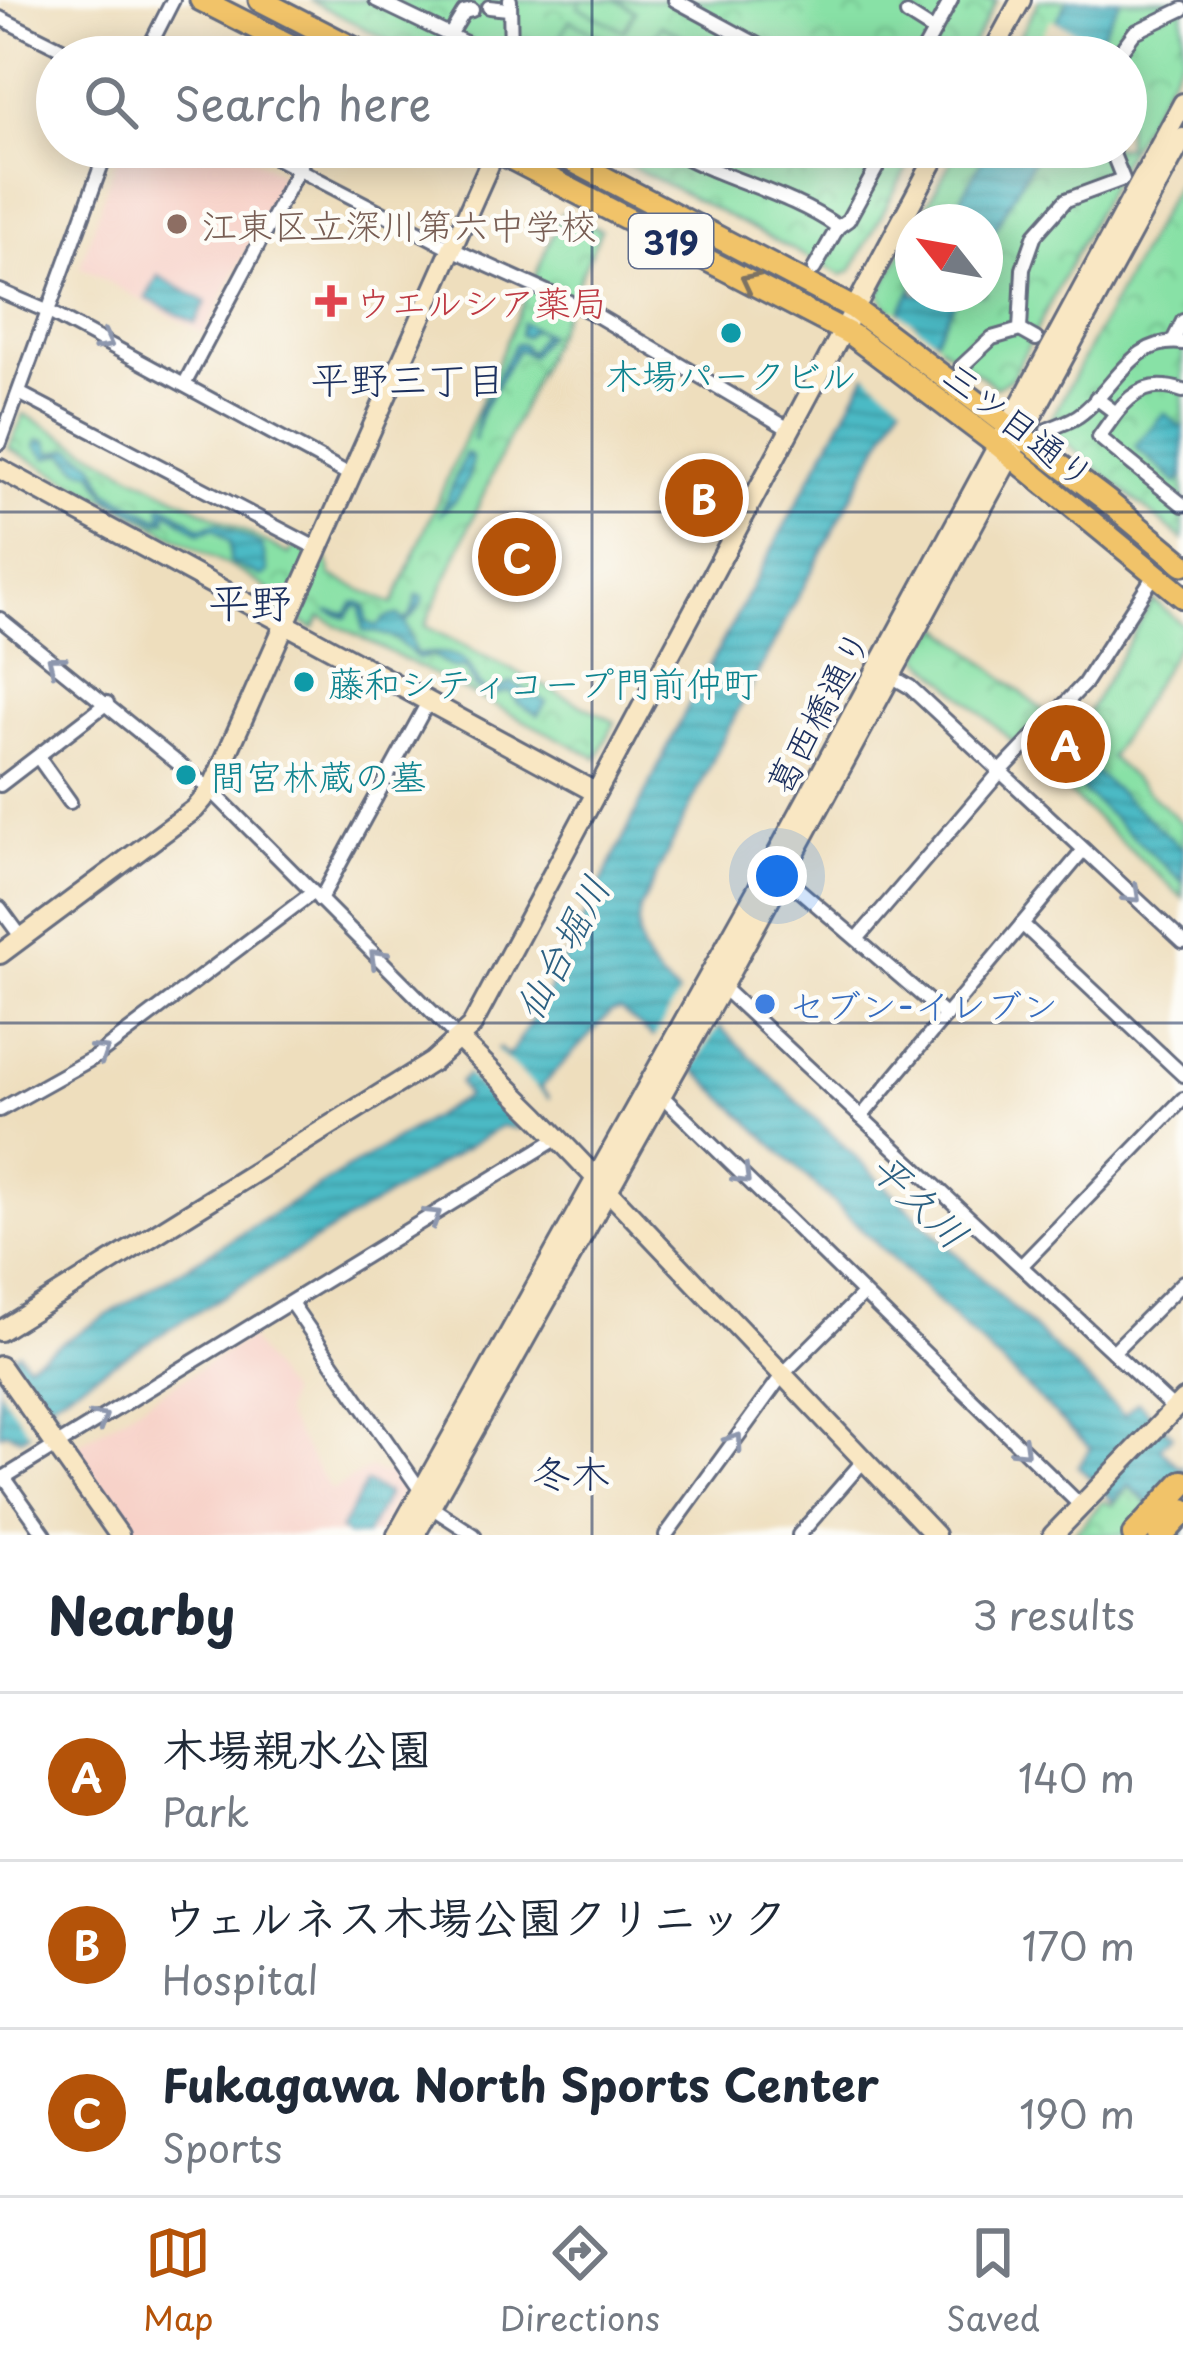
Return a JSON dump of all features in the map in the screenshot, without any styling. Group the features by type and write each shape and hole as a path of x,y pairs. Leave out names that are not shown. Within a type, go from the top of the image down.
{"highway":[{"path":"1135,1535 1183,1483"},
{"path":"1165,1535 1183,1515"}],"main road":[{"path":"201,0 272,36"},
{"path":"260,0 330,36"},
{"name":"三ツ目通り","path":"535,168 853,322 919,387 1009,440 1183,564"},
{"name":"三ツ目通り","path":"583,168 933,367 1183,597"}],"street":[{"path":"155,36 173,0"},
{"path":"376,0 450,35 464,12 472,10"},
{"path":"675,0 741,36"},
{"path":"931,36 951,0"},
{"path":"1001,36 1021,0"},
{"path":"489,7 509,5 510,36"},
{"path":"1132,36 1183,9"},
{"path":"908,14 934,31"},
{"path":"0,19 36,37"},
{"name":"葛西橋通り","path":"704,1000 722,987 891,676 1183,103"},
{"name":"葛西橋通り","path":"397,1535 426,1499 1009,440 1183,138"},
{"path":"0,443 101,168"},
{"path":"294,168 452,249 574,304 788,429"},
{"path":"0,954 195,809 211,790 486,168"},
{"path":"703,168 800,205 838,226"},
{"path":"814,269 876,168"},
{"path":"0,1331 432,1063 460,1040 480,1012 788,429 853,322 930,168"},
{"path":"1020,330 1027,251 1049,215 1066,200 1123,179 1119,168"},
{"path":"184,383 298,170"},
{"path":"0,291 50,312 352,476"},
{"path":"1047,430 1082,414 1139,354 1178,342 1183,321"},
{"path":"962,367 992,338 1020,330 1036,340"},
{"path":"1183,391 1145,387 1129,397 1099,437 1183,506"},
{"path":"21,394 316,558"},
{"path":"1096,398 1116,413"},
{"path":"0,469 595,792"},
{"path":"858,938 1084,684 1154,574"},
{"path":"0,619 211,790 538,1116 935,1535"},
{"path":"891,676 910,687 1183,942"},
{"path":"0,1110 95,1057 316,896 428,702"},
{"path":"0,785 107,703"},
{"path":"38,757 70,802"},
{"path":"861,1117 1084,850"},
{"path":"783,875 946,1016"},
{"path":"0,908 22,938"},
{"path":"1022,924 1183,1075"},
{"path":"722,987 1113,1352 1179,1405 1053,1535"},
{"name":"葛西橋通り","path":"601,1183 660,1094 667,1065"},
{"path":"660,1094 1080,1505"},
{"path":"1021,1266 1183,1099"},
{"path":"45,1535 2,1479 558,1138"},
{"path":"1113,1352 1183,1282"},
{"path":"666,1535 783,1374 862,1294"},
{"path":"291,1303 426,1499 474,1535"},
{"path":"0,1366 119,1535"},
{"path":"799,1535 865,1459"},
{"name":"葛西橋通り","path":"415,1535 426,1499"}],"shaded area":[{"name":"江東区立深川第六中学校","path":"113,168 270,168 278,172 281,181 204,334 80,267"},
{"path":"249,1338 288,1394 284,1414 331,1491 370,1468 383,1475 393,1468 405,1485 377,1535 134,1535 72,1448"}],"green space":[{"path":"310,0 997,0 977,36 379,36"},
{"path":"582,0 616,0 635,11 624,31 578,7"},
{"path":"1039,0 1183,0 1183,55 1147,118 1147,36 1019,36"},
{"path":"570,20 599,36 561,36"},
{"path":"661,25 682,36 655,36"},
{"path":"552,168 559,168 818,306"},
{"path":"635,168 907,168 852,270 842,275"},
{"path":"948,168 1119,168 1012,378 996,387 895,312 1003,312 1003,204 928,204"},
{"path":"1183,172 1183,540 1054,433 1049,423"},
{"path":"562,213 601,230 425,626 615,722 597,758 321,617 314,629 268,603 272,592 248,576 9,448 24,414 289,554 296,545 328,561 331,576 393,604"},
{"path":"895,264 895,312 879,293"},
{"path":"1153,600 1183,625 1183,637 1110,757 1183,824 1183,898 919,656 938,624 1074,736"},
{"path":"1129,1487 1150,1506 1128,1535 1073,1535 1103,1501 1113,1505"}],"water":[{"path":"1068,0 1120,0 1100,36 1048,36"},
{"path":"978,168 1028,168 1003,214 1003,204 958,204"},
{"path":"158,276 206,302 195,323 146,298"},
{"path":"900,312 949,312 725,735 640,909 641,948 660,978 720,1027 1124,1415 1138,1402 1172,1435 1160,1448 1183,1466 1183,1535 1174,1535 1151,1504 1129,1485 1113,1501 1078,1466 1091,1449 695,1070 620,1010 611,1012 540,1088 549,1098 520,1129 502,1126 50,1402 58,1415 21,1438 0,1434 0,1364 19,1352 27,1364 467,1096 459,1082 499,1048 507,1056 513,1050 544,1000 688,706"},
{"path":"522,323 547,334 531,356 518,349 482,411 474,441 479,412 515,344 522,344 529,353 542,333 532,329 525,337 520,335"},
{"path":"1164,413 1183,429 1183,475 1177,483 1135,446"},
{"path":"39,440 47,441 51,453 72,448 94,463 107,491 158,518 162,516 160,506 165,505 201,528 217,523 262,546 268,572 262,577 230,562 230,543 214,529 200,533 166,510 166,520 156,522 108,497 93,472 80,469 64,453 47,458 36,446"},
{"path":"466,453 472,457 466,481 441,513"},
{"path":"417,595 423,597 421,605 414,615 405,622 416,655 445,654 460,658 489,692 512,683 546,702 538,715 518,703 510,691 488,696 475,687 466,668 452,668 433,655 418,659 394,639 363,631 361,607 355,606 346,618 327,611 347,614 353,603 359,602 365,606 367,623 378,626 385,618 411,616"},
{"path":"1070,750 1183,849 1183,882 1082,790 1081,784 1055,766"},
{"path":"366,1483 387,1494 366,1535 348,1535 340,1530"}],"pier":[{"path":"1051,19 1084,36 1042,36"},
{"path":"894,308 939,343 907,405 861,369"},
{"path":"682,989 722,1021 689,1074 651,1043"},
{"path":"493,1047 552,1103 523,1132 467,1074"},
{"path":"8,1353 52,1421 30,1434 0,1390 0,1359"}],"place":[{"name":"江東区立深川第六中学校","path":"177,224"},
{"name":"ウエルシア薬局","path":"331,301"},
{"name":"木場パークビル","path":"731,333"},
{"name":"ウェルネス木場公園クリニック","path":"704,498"},
{"name":"Fukagawa North Sports Center","path":"517,557"},
{"name":"藤和シティコープ門前仲町","path":"304,682"},
{"name":"木場親水公園","path":"1066,744"},
{"name":"間宮林蔵の墓","path":"186,775"},
{"name":"セブン-イレブン","path":"765,1004"}],"district":[{"name":"平野三丁目","path":"408,377"},
{"name":"平野","path":"250,600"},
{"name":"冬木","path":"571,1471"}],"water label":[{"name":"仙台堀川","path":"560,947"},
{"name":"平久川","path":"921,1199"}]}
